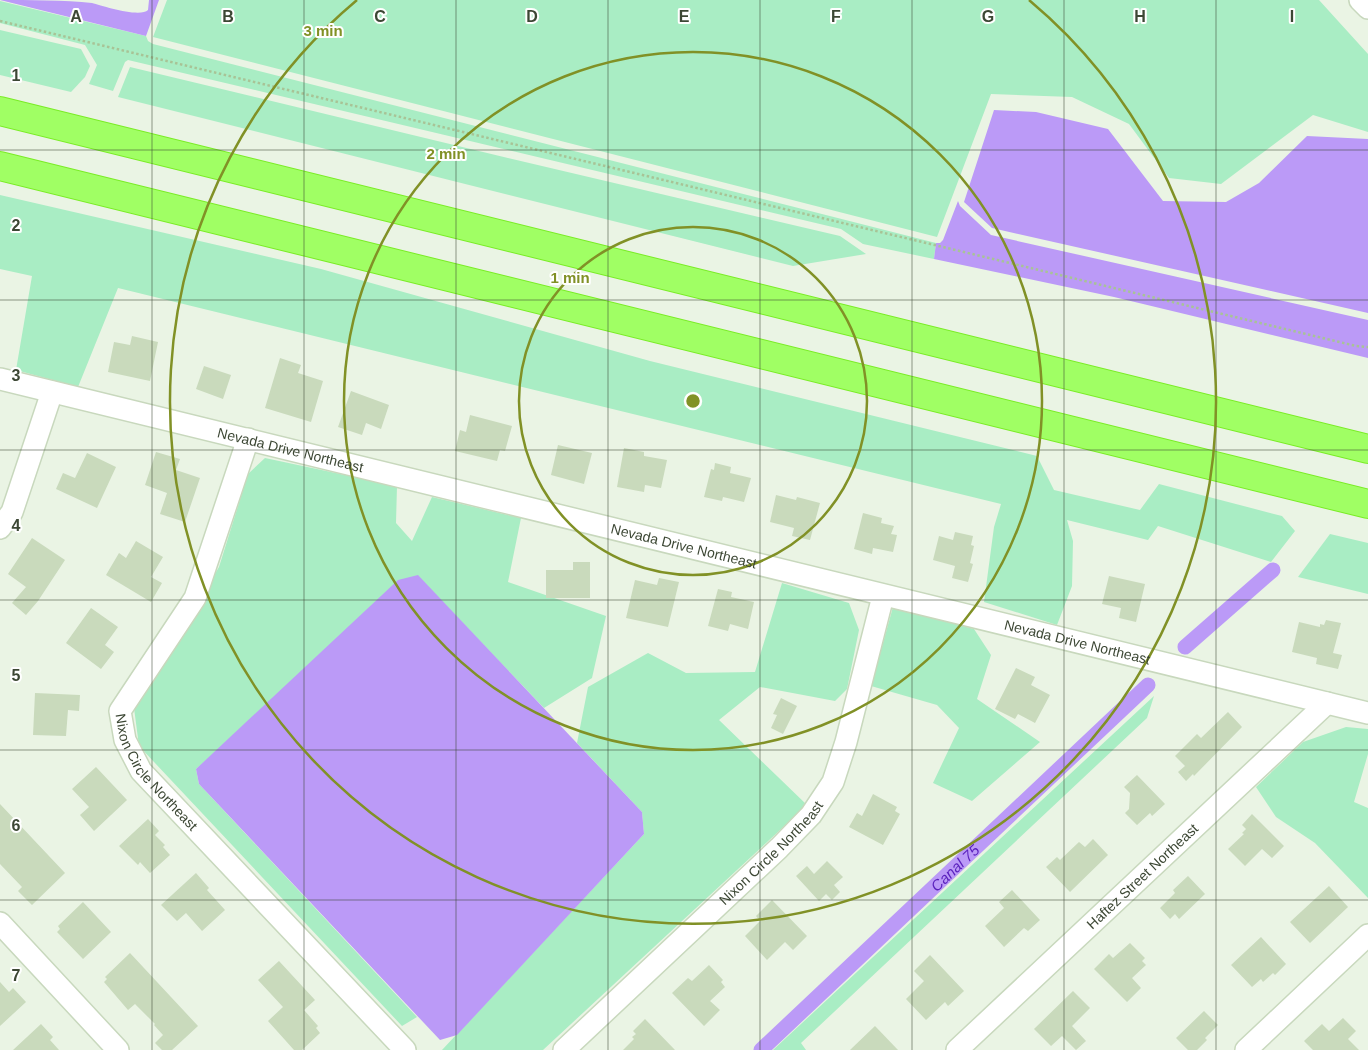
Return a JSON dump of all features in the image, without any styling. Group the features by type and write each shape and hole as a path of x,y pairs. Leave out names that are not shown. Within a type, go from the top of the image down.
{"highway":[{"path":"0,111 1368,449"},
{"path":"0,166 1368,504"}],"street":[{"path":"1360,0 1368,8"},
{"name":"Nevada Drive Northeast","path":"0,379 1368,713"},
{"path":"0,528 12,512 52,392"},
{"name":"Nixon Circle Northeast","path":"248,440 195,598 120,711 125,740 141,771 404,1050"},
{"name":"Nixon Circle Northeast","path":"564,1050 811,816 833,782 846,742 883,596"},
{"name":"Haftez Street Northeast","path":"957,1050 1327,703"},
{"path":"0,923 118,1050"},
{"path":"1246,1050 1368,935"}],"path":[{"path":"0,21 1356,346 1368,347"}],"green space":[{"path":"167,0 1319,0 1368,54 1368,132 1313,115 1221,184 1169,178 1129,124 1072,97 991,94 937,237 153,37"},
{"path":"0,1 146,36 148,41 153,44 936,243 934,259 863,244 841,229 128,60 125,62 113,91 89,84 97,65 85,45 0,23"},
{"path":"0,30 81,49 90,66 85,77 71,92 0,75"},
{"path":"130,67 840,236 866,254 793,266 118,97"},
{"path":"0,195 321,269 650,361 1037,456 1054,490 1140,510 1159,484 1282,516 1295,531 1271,562 1158,526 1148,540 1067,520 1073,541 1072,586 1057,625 984,602 994,527 1001,504 118,288 78,387 16,370 32,276 0,269"},
{"path":"265,458 397,486 396,523 412,541 432,497 521,518 508,582 606,616 592,678 544,708 418,576 196,769 199,784 417,1017 402,1026 139,746 134,708 219,567 248,474"},
{"path":"1330,534 1368,543 1368,594 1298,577"},
{"path":"782,583 849,603 859,630 847,689 835,701 760,687 719,720 807,805 543,1050 442,1050 644,834 642,812 577,743 588,687 648,653 686,673 755,672"},
{"path":"893,607 974,629 991,655 977,699 1040,742 972,801 933,783 959,728 937,705 871,686"},
{"path":"1154,696 1147,718 801,1043 806,1050 773,1050"},
{"path":"1346,727 1368,729 1368,754 1354,802 1368,808 1368,898 1315,843 1276,817 1256,787 1303,742"}],"shaded area":[{"path":"0,0 47,0 92,3 121,11 137,13 148,10 149,0 159,0 146,36"},
{"path":"994,110 1036,112 1108,129 1163,201 1226,202 1259,183 1307,136 1368,139 1368,313 992,228 964,202"},
{"path":"958,201 960,206 991,235 1368,320 1368,358 1114,297 934,259 936,243 940,243 943,240"},
{"path":"418,575 642,812 644,834 457,1035 440,1040 199,784 196,769 398,580"}],"building":[{"path":"132,336 158,342 150,381 108,372 114,342 130,345"},
{"path":"280,358 301,365 298,373 323,381 311,422 265,408"},
{"path":"204,366 231,375 223,399 196,389"},
{"path":"351,391 389,405 381,429 366,423 362,435 338,427"},
{"path":"470,415 512,426 505,451 500,450 497,461 455,451 460,430 466,432"},
{"path":"558,445 592,453 584,484 551,475"},
{"path":"624,448 644,452 644,456 667,460 661,488 645,485 644,492 617,487"},
{"path":"156,452 180,459 176,470 200,478 185,522 160,514 167,493 145,485"},
{"path":"87,453 116,467 97,508 56,489 63,473 75,478"},
{"path":"715,463 731,467 730,473 751,478 744,502 723,497 722,501 704,497 711,469 714,470"},
{"path":"776,495 796,500 797,497 820,503 810,540 792,536 794,528 770,522"},
{"path":"863,513 882,518 881,523 894,526 891,534 897,535 893,552 873,548 872,554 854,549"},
{"path":"955,532 973,536 971,545 974,546 970,563 973,564 968,582 952,578 955,566 933,560 939,536 953,540"},
{"path":"32,538 65,560 38,601 26,615 12,603 26,587 8,574"},
{"path":"136,541 163,557 151,577 162,583 151,602 106,575 119,553 126,558"},
{"path":"573,562 590,562 590,598 546,598 546,570 573,570"},
{"path":"1109,576 1145,584 1136,622 1119,618 1121,608 1102,604"},
{"path":"659,578 679,582 668,627 626,618 635,580 657,585"},
{"path":"718,589 732,592 731,597 754,602 748,629 730,624 728,631 708,626"},
{"path":"91,608 118,627 105,645 114,652 101,669 66,643"},
{"path":"1326,620 1341,623 1333,653 1342,655 1338,669 1316,664 1317,658 1292,652 1299,622 1320,627 1320,624 1324,625"},
{"path":"1016,668 1035,677 1031,685 1050,695 1035,723 1018,714 1015,719 995,709"},
{"path":"35,693 80,695 79,711 68,710 66,736 33,735"},
{"path":"781,698 797,706 783,734 771,728 777,715 773,714"},
{"path":"1228,712 1242,727 1194,776 1193,774 1186,781 1178,772 1185,766 1175,756 1197,734 1201,738"},
{"path":"96,767 127,800 94,831 80,815 89,807 72,789"},
{"path":"1137,775 1165,804 1152,816 1150,813 1137,825 1125,813 1129,809 1130,793 1124,787"},
{"path":"873,794 897,807 895,811 900,814 883,845 849,827 857,813 862,816"},
{"path":"0,804 65,873 32,905 18,891 22,887 0,864"},
{"path":"1252,814 1284,846 1272,858 1262,849 1245,866 1228,849 1244,834 1242,833 1246,829 1242,825"},
{"path":"148,819 159,831 155,835 165,845 163,847 170,855 150,873 140,862 138,865 119,846"},
{"path":"1093,839 1108,855 1070,892 1046,867 1057,857 1060,860 1079,842 1085,847"},
{"path":"827,861 843,877 834,885 840,892 832,900 826,894 819,901 796,876 807,866 814,874"},
{"path":"196,873 209,888 207,890 225,910 202,931 186,913 177,921 161,905"},
{"path":"1188,876 1205,894 1179,919 1175,914 1170,919 1160,908 1175,893 1173,890"},
{"path":"1329,886 1348,907 1310,943 1290,922"},
{"path":"1012,890 1040,920 1028,931 1024,928 1004,947 985,926 1004,908 999,902"},
{"path":"772,900 807,936 793,950 785,942 767,960 745,936 760,921 756,916"},
{"path":"83,902 111,932 83,959 57,932 60,929 58,926"},
{"path":"1261,937 1286,964 1275,975 1273,973 1263,982 1261,979 1252,987 1231,965"},
{"path":"1130,943 1145,958 1142,961 1146,965 1132,978 1141,988 1127,1002 1094,969 1109,954 1113,958"},
{"path":"130,953 198,1026 172,1050 162,1050 155,1043 163,1035 155,1024 135,1004 128,1010 104,982 107,979 105,977"},
{"path":"930,955 964,991 948,1006 945,1002 926,1020 906,999 924,981 914,971"},
{"path":"279,961 315,1000 304,1010 318,1026 316,1028 320,1033 302,1050 294,1050 268,1021 283,1007 258,980"},
{"path":"709,965 723,980 721,982 725,987 710,1001 720,1010 704,1026 672,993 688,978 692,981"},
{"path":"0,982 9,992 13,988 26,1002 0,1026"},
{"path":"1073,991 1090,1008 1072,1026 1086,1041 1076,1050 1062,1036 1051,1046 1034,1029"},
{"path":"1204,1011 1218,1025 1205,1038 1207,1040 1197,1050 1188,1050 1176,1038"},
{"path":"1343,1018 1356,1031 1348,1039 1359,1050 1313,1050 1304,1041 1322,1024 1329,1031"},
{"path":"645,1019 675,1050 623,1050 634,1039 632,1037 636,1034 633,1031"},
{"path":"41,1024 53,1037 50,1040 59,1050 13,1050"},
{"path":"875,1026 898,1050 850,1050"}],"waterway":[{"name":"Canal 75","path":"1185,647 1273,570"},
{"name":"Canal 75","path":"761,1050 1148,685"}]}
